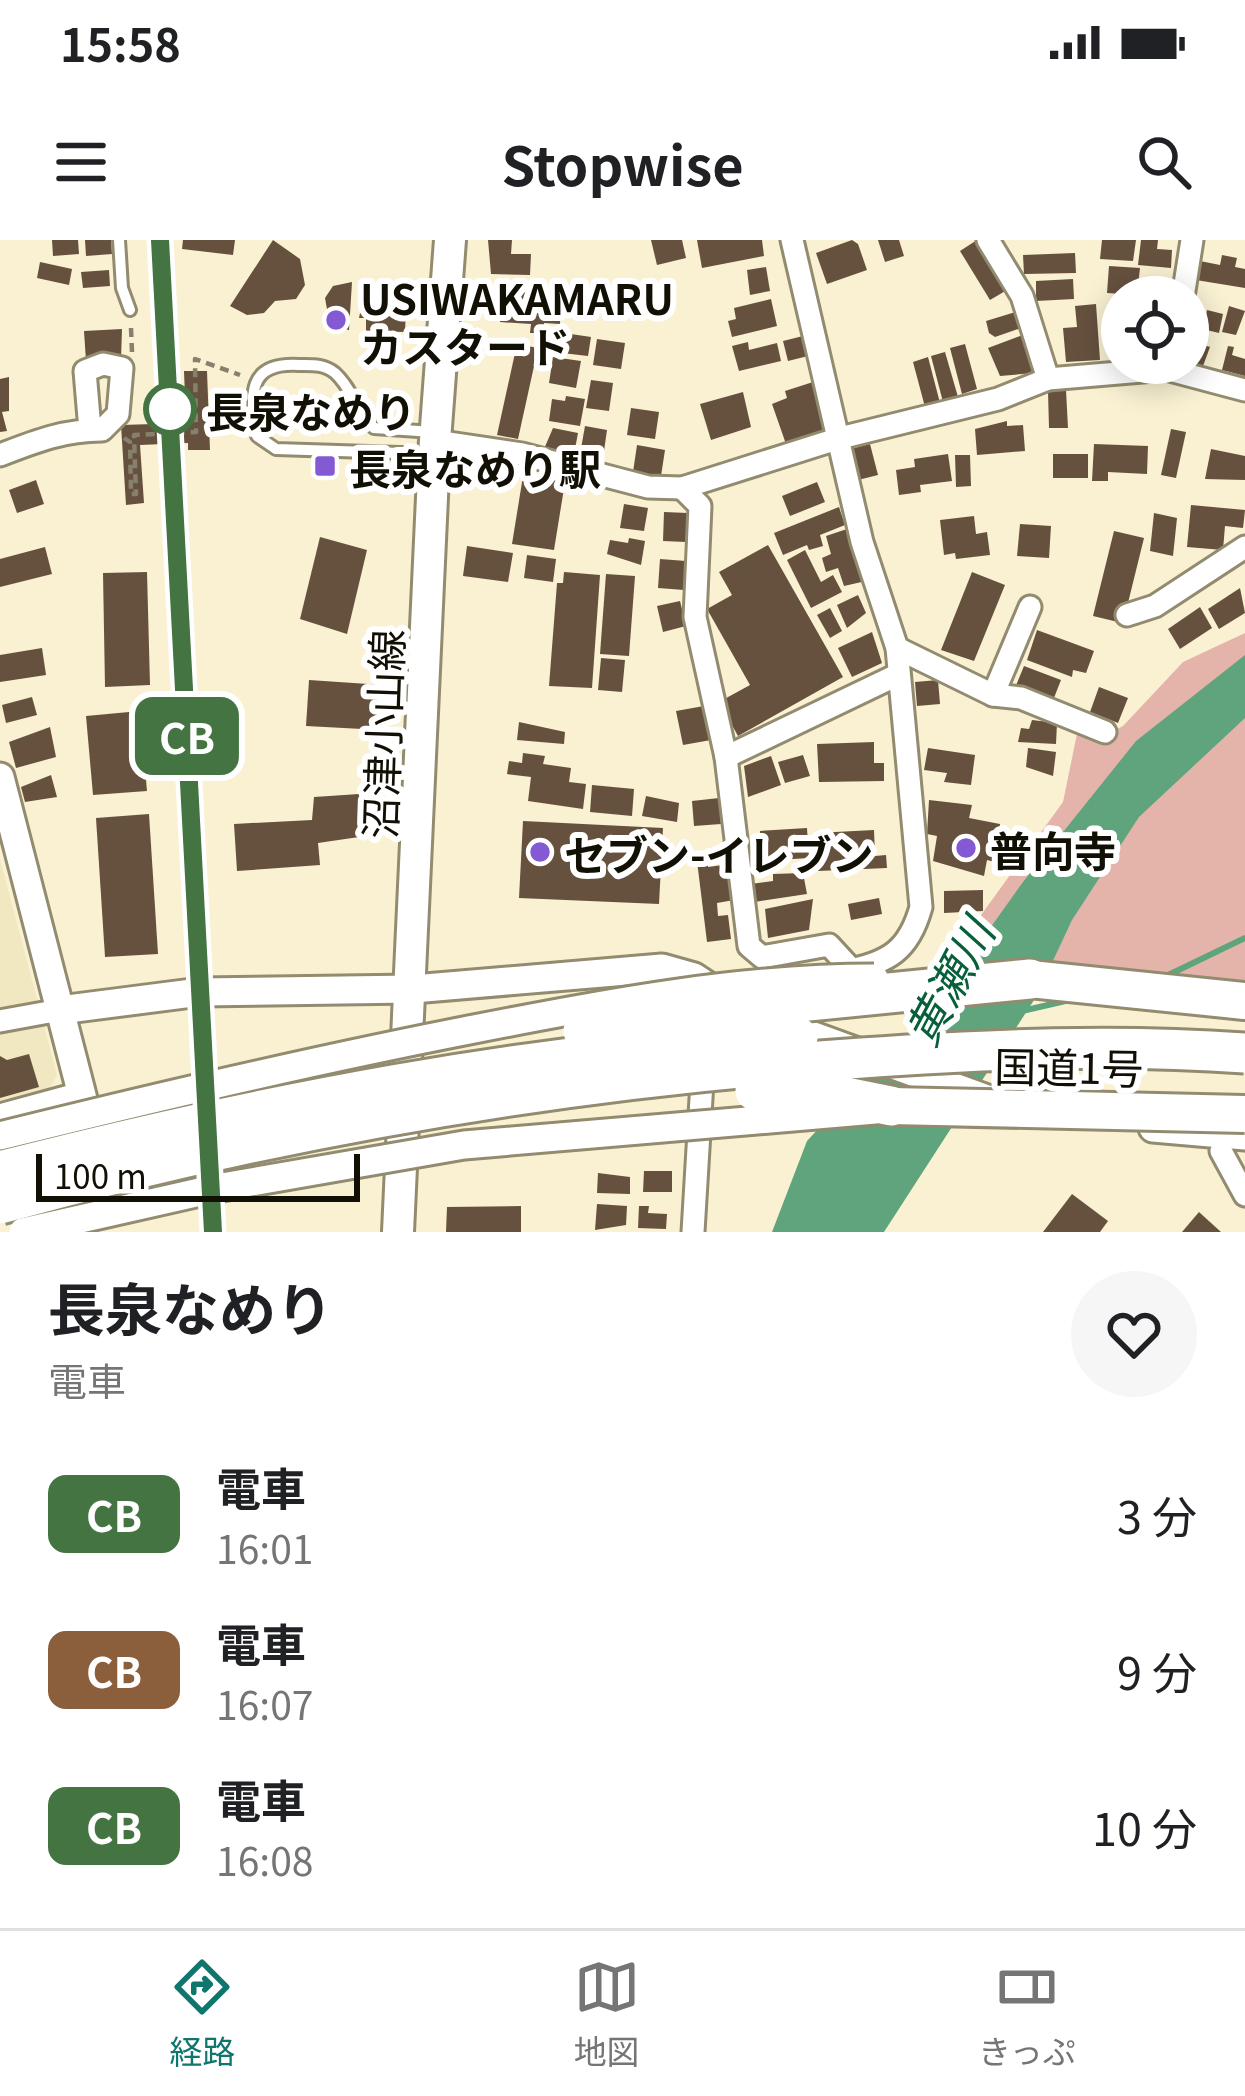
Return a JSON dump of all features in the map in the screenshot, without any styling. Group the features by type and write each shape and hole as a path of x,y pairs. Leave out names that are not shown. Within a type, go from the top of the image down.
{"highway":[{"name":"国道1号","path":"1030,979 1245,1000"},
{"path":"0,1170 218,1107 568,1033 699,1012 1030,979"},
{"path":"0,1170 370,1088 563,1058 722,1041 1062,1025 1245,1032"},
{"path":"0,1204 332,1128 622,1080 782,1063 1094,1048 1245,1053"},
{"path":"332,1128 695,1093 807,1089 891,1106"},
{"name":"国道1号","path":"891,1106 1245,1114"}],"main road":[{"name":"沼津小山線","path":"398,1232 413,989 435,442 450,240"}],"street":[{"path":"758,1016 770,992 782,984 852,970 899,954 913,937 921,907 897,648 862,542 792,240"},
{"path":"988,240 1022,296 1048,379"},
{"path":"1187,276 1192,240"},
{"path":"435,442 522,454 648,487 682,488 840,438 998,399 1048,379 1101,373"},
{"path":"1209,379 1245,390"},
{"path":"0,455 66,430 90,430"},
{"path":"682,488 700,506 695,617 726,758 749,946 761,958 829,945 852,970"},
{"path":"1127,615 1155,606 1245,547"},
{"path":"993,695 1030,607"},
{"path":"897,648 993,695 1021,698 1105,732"},
{"path":"726,758 897,675"},
{"path":"0,776 81,1096 121,1232"},
{"path":"0,1021 200,992 413,989 662,968 758,1016 1018,1111 1170,1129 1233,1144 1245,1195"},
{"path":"0,1136 394,1045 662,994 827,978 1030,979"},
{"path":"693,1232 707,988"},
{"path":"0,1118 81,1096"},
{"path":"23,1232 222,1187 442,1148 592,1132 850,1115 891,1106"}],"lane":[{"path":"118,240 122,288 130,310"},
{"path":"278,364 326,366 340,377 374,428 435,442 275,448 257,436 256,380 265,367 278,364"}],"path":[{"path":"130,454 131,494 136,494 134,435 196,432 195,359 256,380"}],"shaded area":[{"path":"1245,633 1245,981 947,962 1063,802 1078,729 1093,741 1123,726 1183,662"},
{"path":"1245,655 1245,718 1139,817 1072,920 1036,997 884,1232 772,1232 807,1141 898,1043 936,1068 944,1032 940,998 1023,882 1136,741"},
{"path":"0,859 57,1075 50,1088 0,1101"}],"building":[{"path":"52,240 78,240 79,254 53,256"},
{"path":"85,240 111,240 112,254 86,256"},
{"path":"183,240 235,240 233,255 182,249"},
{"path":"273,240 300,259 305,285 296,299 275,301 264,313 247,315 230,306"},
{"path":"488,240 512,240 511,254 531,254 530,275 491,274"},
{"path":"651,240 682,240 686,258 657,265"},
{"path":"697,240 762,240 764,256 702,268"},
{"path":"852,240 867,270 827,284 816,253"},
{"path":"878,240 899,240 904,256 885,262"},
{"path":"977,240 1007,290 990,300 960,251"},
{"path":"1102,240 1136,240 1133,261 1100,259"},
{"path":"1141,240 1158,240 1157,249 1172,250 1171,268 1138,265"},
{"path":"1075,253 1076,273 1024,274 1023,255"},
{"path":"1222,255 1237,258 1235,267 1245,269 1245,288 1197,276 1200,261 1220,265"},
{"path":"40,262 72,269 69,285 37,278"},
{"path":"1109,266 1140,268 1139,276 1108,276"},
{"path":"766,267 770,291 750,295 747,270"},
{"path":"109,270 110,286 83,288 81,272"},
{"path":"1073,279 1074,299 1036,301 1036,281"},
{"path":"352,282 349,330 330,326 325,298 333,286"},
{"path":"366,284 407,285 405,332 366,331 366,318 359,318"},
{"path":"502,291 561,293 560,324 544,323 544,333 530,333 531,324 500,322"},
{"path":"771,299 777,326 732,337 728,321 736,319 734,308"},
{"path":"1096,304 1100,360 1066,362 1063,328 1077,327 1075,306"},
{"path":"1229,306 1245,311 1236,335 1222,332"},
{"path":"1209,310 1223,314 1219,333 1209,331"},
{"path":"1019,311 1024,327 995,337 989,333 986,321"},
{"path":"122,329 121,359 86,361 84,331"},
{"path":"564,333 591,337 588,356 562,353"},
{"path":"1023,335 1034,373 1000,376 988,348"},
{"path":"803,336 808,356 788,361 783,341"},
{"path":"597,339 625,343 621,369 593,365"},
{"path":"748,342 749,350 777,343 781,361 739,371 732,346"},
{"path":"517,344 538,348 518,439 497,435"},
{"path":"965,344 977,389 962,394 950,348"},
{"path":"1228,346 1234,347 1232,355 1245,359 1245,376 1222,370"},
{"path":"945,352 958,397 943,402 931,356"},
{"path":"553,357 581,361 576,388 549,383"},
{"path":"928,357 940,403 925,407 913,362"},
{"path":"184,371 207,371 210,450 188,450 188,443 140,445 144,503 126,505 121,425 186,423"},
{"path":"9,377 9,411 2,412 7,431 0,432 0,379"},
{"path":"591,380 613,383 609,411 586,408"},
{"path":"813,382 829,429 786,444 772,404 787,398 785,391"},
{"path":"1066,390 1068,428 1049,428 1048,391"},
{"path":"743,392 751,427 711,440 700,404"},
{"path":"566,396 585,399 580,426 549,421 552,399 565,401"},
{"path":"631,408 659,412 655,439 627,435"},
{"path":"1007,421 1007,426 1023,425 1025,451 977,455 975,429"},
{"path":"585,426 607,430 603,458 580,454"},
{"path":"553,428 578,433 574,454 544,449"},
{"path":"1171,429 1186,432 1176,478 1161,475"},
{"path":"870,444 878,475 858,480 850,449"},
{"path":"1094,444 1148,446 1147,474 1108,472 1108,481 1092,481"},
{"path":"637,445 665,450 661,476 633,472"},
{"path":"1211,449 1245,456 1245,480 1205,479"},
{"path":"948,454 952,481 920,485 921,492 899,495 896,470 915,467 914,459"},
{"path":"1053,454 1088,454 1088,478 1053,478"},
{"path":"955,455 970,455 971,486 956,487"},
{"path":"523,476 565,482 554,550 512,544"},
{"path":"36,480 44,504 17,513 9,490"},
{"path":"817,482 825,502 790,516 782,496"},
{"path":"624,504 648,508 644,531 620,528"},
{"path":"1191,505 1245,510 1243,528 1225,526 1223,550 1187,547"},
{"path":"839,507 845,525 820,535 823,546 809,550 807,545 783,555 774,533"},
{"path":"664,512 688,513 686,542 663,541"},
{"path":"1154,513 1177,518 1173,556 1150,551"},
{"path":"974,516 976,534 987,532 990,555 956,559 955,553 944,555 940,520"},
{"path":"1020,524 1051,526 1049,558 1017,556"},
{"path":"850,528 866,581 844,586 838,568 826,572 822,558 831,554 826,536"},
{"path":"1114,531 1144,538 1127,607 1121,608 1118,622 1093,616"},
{"path":"320,537 367,550 347,634 300,619"},
{"path":"629,538 645,541 641,565 607,554 610,540 628,543"},
{"path":"768,545 843,677 738,736 719,702 750,685 707,609 732,595 719,572"},
{"path":"467,546 513,553 508,582 463,576"},
{"path":"45,547 52,574 0,587 0,559"},
{"path":"805,550 821,582 833,575 842,592 811,608 787,560"},
{"path":"527,555 556,559 553,582 524,578"},
{"path":"660,559 686,561 684,590 658,588"},
{"path":"147,572 150,685 105,687 103,573"},
{"path":"564,572 600,575 592,688 549,686 557,583 563,583"},
{"path":"972,572 1005,585 974,661 941,650"},
{"path":"606,574 635,576 629,656 600,654"},
{"path":"1240,588 1245,613 1219,629 1208,609"},
{"path":"858,595 866,613 847,628 837,605"},
{"path":"680,601 686,626 663,632 657,606"},
{"path":"1200,607 1212,628 1180,649 1168,629"},
{"path":"830,608 842,631 830,638 817,615"},
{"path":"1037,630 1094,651 1086,673 1073,670 1072,677 1027,660"},
{"path":"872,632 882,663 852,677 838,648"},
{"path":"42,648 46,675 0,682 0,655"},
{"path":"601,658 625,660 622,692 598,690"},
{"path":"1024,666 1061,680 1052,703 1015,688"},
{"path":"309,680 383,685 381,730 306,726"},
{"path":"938,680 940,704 917,706 915,682"},
{"path":"1099,687 1128,698 1118,723 1090,712"},
{"path":"32,697 37,715 6,723 2,705"},
{"path":"704,706 711,740 683,745 676,711"},
{"path":"140,711 147,791 93,795 86,716"},
{"path":"1032,720 1057,723 1056,744 1018,742 1021,728 1029,729"},
{"path":"519,722 565,732 564,744 517,740"},
{"path":"50,727 56,757 16,768 9,742"},
{"path":"874,742 874,763 884,763 884,781 819,782 817,744"},
{"path":"928,748 975,755 971,785 944,782 947,773 924,770"},
{"path":"1028,748 1056,752 1053,776 1026,767"},
{"path":"523,753 545,756 543,764 571,768 569,782 586,784 583,809 528,801 531,777 507,774 509,761 522,763"},
{"path":"803,755 810,776 785,783 778,762"},
{"path":"771,756 781,785 748,797 744,766"},
{"path":"51,775 57,797 25,802 21,787"},
{"path":"592,785 634,789 632,816 590,812"},
{"path":"359,794 359,837 318,843 320,865 237,871 234,824 312,820 314,797"},
{"path":"646,796 679,803 677,822 642,816"},
{"path":"719,798 721,824 694,826 692,801"},
{"name":"普向寺","path":"929,800 972,805 969,818 1000,824 995,862 987,860 984,876 933,861 937,836 927,834"},
{"path":"149,814 158,954 105,957 96,818"},
{"path":"523,821 663,828 659,904 519,898"},
{"path":"807,828 809,858 762,861 760,831"},
{"path":"874,830 875,856 886,855 887,868 818,871 816,833"},
{"path":"707,860 708,867 730,864 734,900 717,903 718,916 728,915 731,939 707,942 697,861"},
{"path":"803,873 807,894 754,902 750,884 773,881 773,874"},
{"path":"983,890 983,911 944,913 944,891"},
{"path":"879,898 882,914 851,920 848,904"},
{"path":"813,899 809,930 768,938 765,909"},
{"path":"29,1054 39,1087 0,1098 0,1056 7,1060"},
{"path":"644,1171 672,1171 672,1192 643,1192"},
{"path":"598,1173 630,1177 630,1194 597,1193"},
{"path":"1072,1194 1108,1221 1100,1232 1043,1232"},
{"path":"597,1204 627,1206 626,1225 595,1230"},
{"path":"521,1206 521,1232 446,1232 447,1207"},
{"path":"639,1206 649,1206 648,1213 667,1214 666,1229 638,1228"},
{"path":"1199,1212 1221,1232 1182,1232"}],"waterway":[{"path":"1162,978 1245,938"},
{"path":"1022,1011 1074,999"}],"railway":[{"path":"160,240 213,1232"}],"train":[{"name":"CB","path":"160,240 213,1232"}],"place":[{"name":"USIWAKAMARU カスタード","path":"336,320"},
{"name":"長泉なめり","path":"170,409"},
{"name":"長泉なめり駅","path":"325,466"},
{"name":"普向寺","path":"966,848"},
{"name":"セブン-イレブン","path":"540,852"}],"water label":[{"name":"黄瀬川","path":"947,981"}]}
